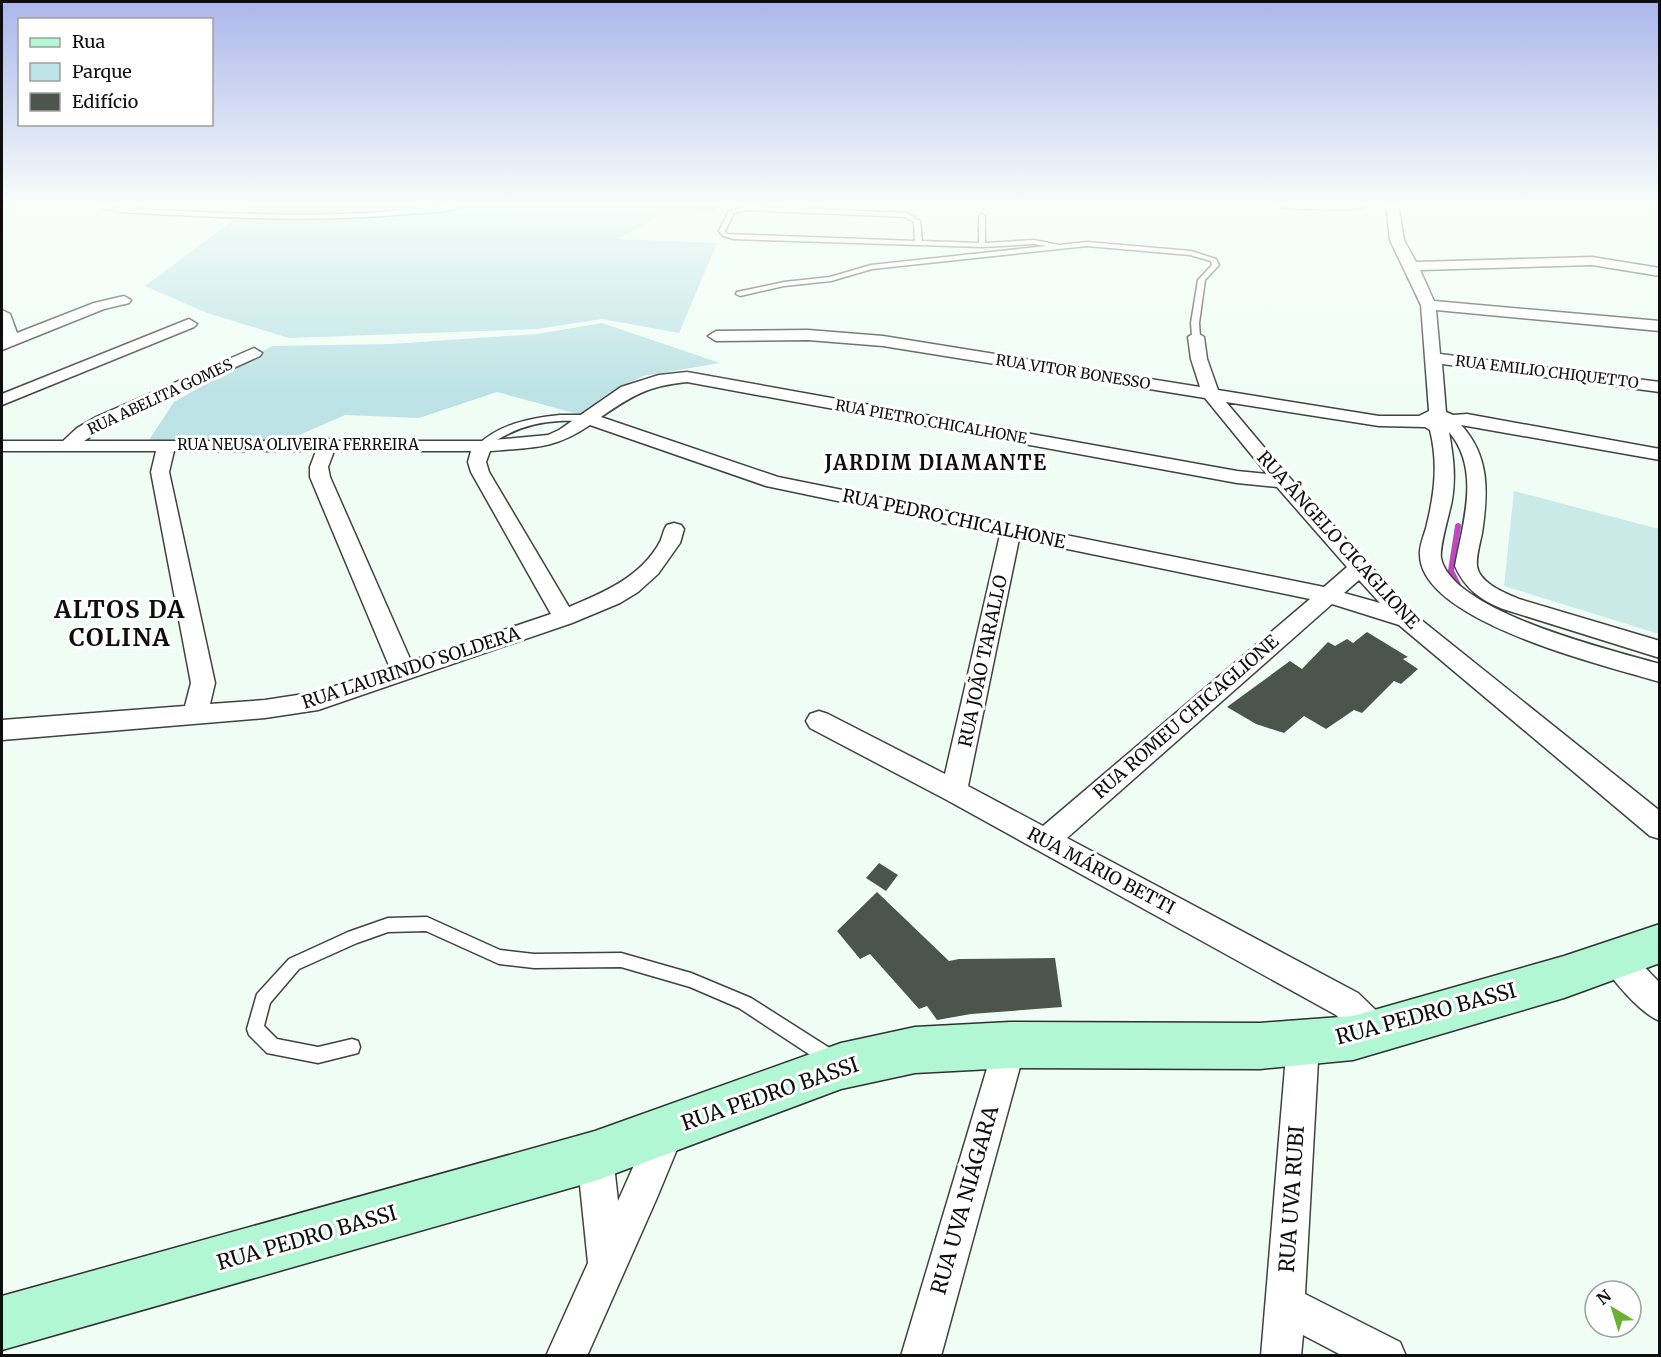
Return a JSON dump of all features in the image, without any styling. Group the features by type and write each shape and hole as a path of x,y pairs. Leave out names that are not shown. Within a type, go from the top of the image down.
{"street":[{"path":"1412,267 1428,305 1446,459 1447,476 1430,557 1434,573 1447,589 1498,621 1659,673"},
{"path":"1631,267 1659,272"},
{"path":"6,343 99,306 124,300"},
{"path":"1428,305 1659,326"},
{"path":"2,314 9,331 6,343"},
{"path":"2,400 189,324"},
{"name":"RUA VITOR BONESSO","path":"716,336 855,337 1379,421 1441,422 1467,419 1659,455"},
{"name":"RUA ÂNGELO CICAGLIONE","path":"1196,337 1198,359 1211,394 1283,482 1407,620 1659,828"},
{"name":"RUA ABELITA GOMES","path":"70,444 83,432 102,421 254,353"},
{"name":"RUA EMILIO CHIQUETTO","path":"1434,358 1659,387"},
{"name":"RUA PIETRO CHICALHONE","path":"588,418 627,391 659,380 687,377 1237,477 1283,482"},
{"name":"RUA NEUSA OLIVEIRA FERREIRA","path":"2,448 70,444 483,446 551,440 588,418"},
{"name":"RUA PEDRO CHICALHONE","path":"588,418 773,482 1328,595 1407,620"},
{"path":"1441,422 1467,444 1474,459 1478,481 1466,566 1470,578 1493,597 1511,604 1659,650"},
{"path":"328,444 319,466 320,477 404,673"},
{"path":"168,445 162,458 160,472 203,683 196,713"},
{"path":"483,446 477,462 480,472 564,618"},
{"name":"RUA LAURINDO SOLDERA","path":"2,730 265,709 318,701 564,618 612,598 630,587 662,556 670,543 674,529"},
{"name":"RUA JOÃO TARALLO","path":"954,791 1011,530"},
{"name":"RUA ROMEU CHICAGLIONE","path":"1045,841 1359,568"},
{"name":"RUA MÁRIO BETTI","path":"819,721 954,791 1347,1004 1375,1032"},
{"name":"RUA PEDRO BASSI","path":"2,1323 595,1156 841,1066 915,1050 1010,1044 1260,1046 1353,1038 1564,977 1659,943"},
{"path":"1616,959 1659,1006"},
{"name":"RUA UVA RUBI","path":"1281,1356 1303,1043"},
{"name":"RUA UVA NIÁGARA","path":"921,1356 1010,1044"},
{"path":"566,1356 607,1262 644,1190 667,1130"},
{"path":"595,1156 607,1262"},
{"path":"1284,1304 1386,1356"}],"lane":[{"path":"740,294 784,284 831,279 870,267"},
{"path":"1196,337 1195,323 1202,280 1214,267"},
{"path":"352,1047 318,1055 273,1047 255,1029 263,999 294,964 333,946 388,925 426,924 499,957 534,961 621,960 691,980 745,1003 812,1044 841,1066"}],"green space":[{"path":"170,267 707,267 679,333 602,319 537,329 289,338 207,313 145,286"},
{"path":"602,323 720,363 643,376 607,394 581,415 497,392 419,418 345,415 279,444 149,440 174,402 272,346 391,344 537,334"}],"shaded area":[{"path":"1514,491 1659,529 1659,634 1504,586"}],"building":[{"path":"1367,632 1408,657 1403,659 1418,669 1401,684 1394,681 1362,713 1354,710 1326,729 1304,716 1284,733 1256,724 1227,707 1290,661 1302,669 1328,642 1335,646 1347,639 1353,643"},
{"path":"879,863 898,875 886,891 866,878"},
{"path":"877,892 949,961 1055,958 1062,1007 971,1014 937,1020 927,1006 919,1009 870,954 860,959 837,931"}],"waterway":[{"path":"1458,526 1451,571 1459,587"}],"district":[{"name":"JARDIM DIAMANTE","path":"936,463"},
{"name":"ALTOS DA COLINA","path":"120,624"}]}
